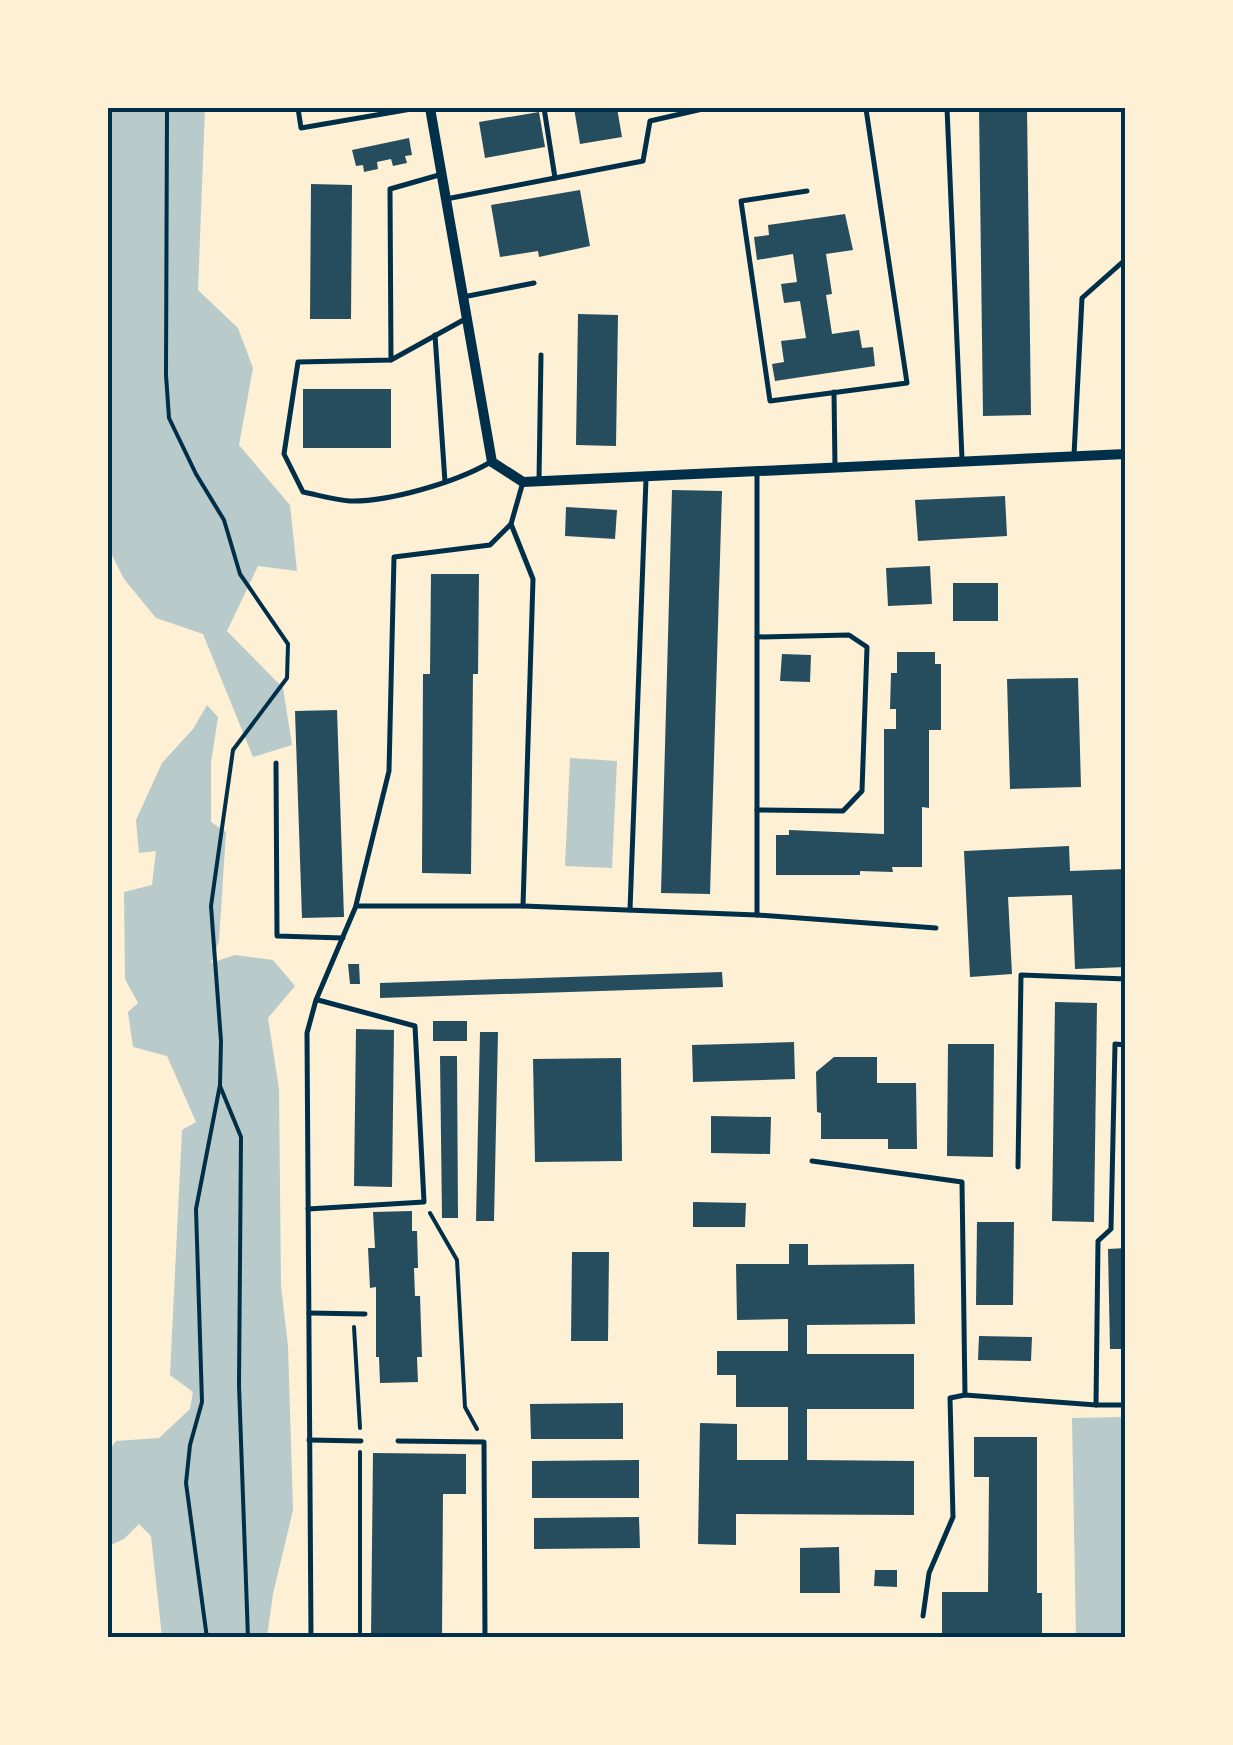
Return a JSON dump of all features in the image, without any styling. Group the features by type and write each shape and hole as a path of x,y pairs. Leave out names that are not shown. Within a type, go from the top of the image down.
{"street":[{"path":"430,108 492,462 522,482 1126,454"}],"lane":[{"path":"298,108 301,128 417,108"},
{"path":"544,108 555,178"},
{"path":"446,199 642,161 650,120 706,108"},
{"path":"807,191 741,201 770,402 906,383 866,108 876,108"},
{"path":"946,108 962,462"},
{"path":"391,360 390,189 442,174"},
{"path":"1074,456 1082,298 1126,259"},
{"path":"463,297 534,283"},
{"path":"467,318 391,360 298,362 284,454 303,492 351,501 464,477 492,462"},
{"path":"435,336 445,482"},
{"path":"539,480 542,355"},
{"path":"834,392 835,468"},
{"path":"757,471 758,915"},
{"path":"630,910 646,476"},
{"path":"311,1638 307,1033 316,1000 356,906 389,771 394,557 490,544 510,524 522,482"},
{"path":"510,524 533,579 523,906"},
{"path":"757,637 850,635 868,647 862,791 843,810 758,810"},
{"path":"276,763 277,936 343,938"},
{"path":"356,906 630,910 936,928"},
{"path":"1018,1167 1021,976 1126,979"},
{"path":"308,1208 424,1202 415,1026 316,1000"},
{"path":"1096,1405 1098,1241 1111,1229 1114,1044 1126,1045"},
{"path":"812,1161 962,1182 964,1395"},
{"path":"308,1314 365,1314"},
{"path":"923,1616 929,1573 953,1517 950,1398 964,1395 1126,1405"},
{"path":"309,1440 360,1441"},
{"path":"398,1440 484,1442 485,1638"}],"path":[{"path":"166,108 169,418 224,520 240,574 288,644 288,678 232,750 211,906 221,1041 220,1086 196,1210 202,1402 190,1446 186,1483 207,1638"},
{"path":"220,1086 240,1137 240,1386 248,1638"},
{"path":"424,1202 456,1260 465,1407 484,1442"},
{"path":"353,1314 360,1441 360,1638"}],"shaded area":[{"path":"108,108 205,108 198,290 238,328 253,368 239,445 290,505 297,571 258,566 227,631 283,688 292,745 253,757 203,634 156,618 124,579 108,547"},
{"path":"207,705 218,717 211,763 211,822 226,832 219,941 211,963 235,955 273,960 295,986 268,1018 279,1089 281,1286 288,1346 293,1510 267,1637 162,1637 151,1536 139,1524 124,1539 108,1546 108,1452 116,1441 159,1438 190,1409 193,1392 170,1375 182,1130 196,1122 167,1056 133,1047 128,1012 138,1003 125,979 124,892 152,885 156,851 139,853 136,820 162,763 193,729"},
{"path":"570,758 617,761 612,868 565,866"},
{"path":"1125,1417 1125,1637 1076,1637 1072,1418"}],"building":[{"path":"574,108 617,108 622,137 580,144"},
{"path":"979,108 1027,108 1031,415 983,416"},
{"path":"539,112 545,147 485,158 479,122"},
{"path":"409,138 412,155 405,156 407,163 393,166 391,159 377,162 378,169 364,172 363,165 356,166 352,150"},
{"path":"311,184 352,185 351,319 310,319"},
{"path":"580,190 590,246 539,257 538,251 500,257 491,205"},
{"path":"845,214 853,250 826,254 832,294 826,295 832,334 859,330 862,348 873,347 875,366 775,381 772,364 784,362 781,341 806,338 800,301 784,303 781,284 797,282 793,254 757,260 754,237 769,235 768,225"},
{"path":"578,314 618,315 616,446 576,445"},
{"path":"303,389 391,389 391,448 303,448"},
{"path":"672,490 722,491 710,894 661,893"},
{"path":"1005,496 1007,536 918,541 915,500"},
{"path":"566,507 617,510 615,539 565,536"},
{"path":"930,566 932,604 888,606 886,568"},
{"path":"431,574 479,574 478,674 473,674 471,874 422,873 423,674 430,674"},
{"path":"953,583 998,583 998,621 953,621"},
{"path":"897,652 935,652 935,664 941,664 941,730 929,730 929,808 922,807 922,867 892,867 893,872 860,871 860,875 776,875 776,835 789,835 789,830 884,834 884,729 896,729 896,709 890,709 891,673 897,673"},
{"path":"782,654 811,655 810,682 780,681"},
{"path":"1078,678 1081,787 1010,789 1007,679"},
{"path":"337,710 344,917 302,918 295,711"},
{"path":"1069,846 1070,871 1126,869 1126,967 1075,969 1072,895 1008,897 1012,974 970,977 964,851"},
{"path":"348,964 359,964 360,984 350,984"},
{"path":"722,972 723,987 380,998 380,983"},
{"path":"1055,1002 1097,1003 1094,1222 1052,1221"},
{"path":"433,1021 467,1021 467,1041 433,1041"},
{"path":"356,1029 394,1030 392,1187 354,1186"},
{"path":"480,1032 498,1032 494,1221 476,1221"},
{"path":"794,1042 795,1079 693,1082 692,1045"},
{"path":"948,1044 994,1044 993,1157 947,1156"},
{"path":"440,1056 457,1056 458,1218 442,1218"},
{"path":"834,1057 877,1057 877,1083 916,1083 917,1149 888,1149 888,1139 821,1139 816,1072"},
{"path":"621,1058 622,1161 535,1162 533,1059"},
{"path":"711,1116 771,1117 770,1154 711,1153"},
{"path":"693,1202 746,1203 745,1227 693,1227"},
{"path":"412,1211 412,1231 417,1231 415,1296 420,1296 422,1357 417,1357 418,1382 380,1383 376,1287 370,1288 368,1248 375,1248 373,1212"},
{"path":"977,1222 1014,1222 1013,1305 976,1305"},
{"path":"789,1244 808,1244 808,1265 914,1264 915,1324 807,1325 807,1354 914,1354 914,1409 807,1409 807,1460 914,1461 914,1515 736,1514 736,1545 698,1544 700,1423 737,1424 737,1460 788,1460 788,1407 736,1407 736,1375 717,1375 717,1351 788,1351 788,1319 737,1320 736,1264 789,1264"},
{"path":"1126,1248 1126,1349 1110,1349 1108,1249"},
{"path":"572,1252 609,1252 608,1341 571,1341"},
{"path":"979,1336 1032,1337 1031,1361 978,1360"},
{"path":"623,1403 623,1439 531,1439 530,1404"},
{"path":"974,1437 1037,1437 1037,1593 1042,1593 1042,1638 942,1638 942,1592 988,1592 989,1477 974,1477"},
{"path":"373,1453 466,1454 466,1494 443,1494 442,1638 371,1638"},
{"path":"639,1460 639,1498 532,1498 532,1461"},
{"path":"639,1517 640,1548 534,1549 534,1518"},
{"path":"839,1547 840,1593 800,1593 800,1548"},
{"path":"875,1570 897,1570 897,1587 874,1586"}]}
